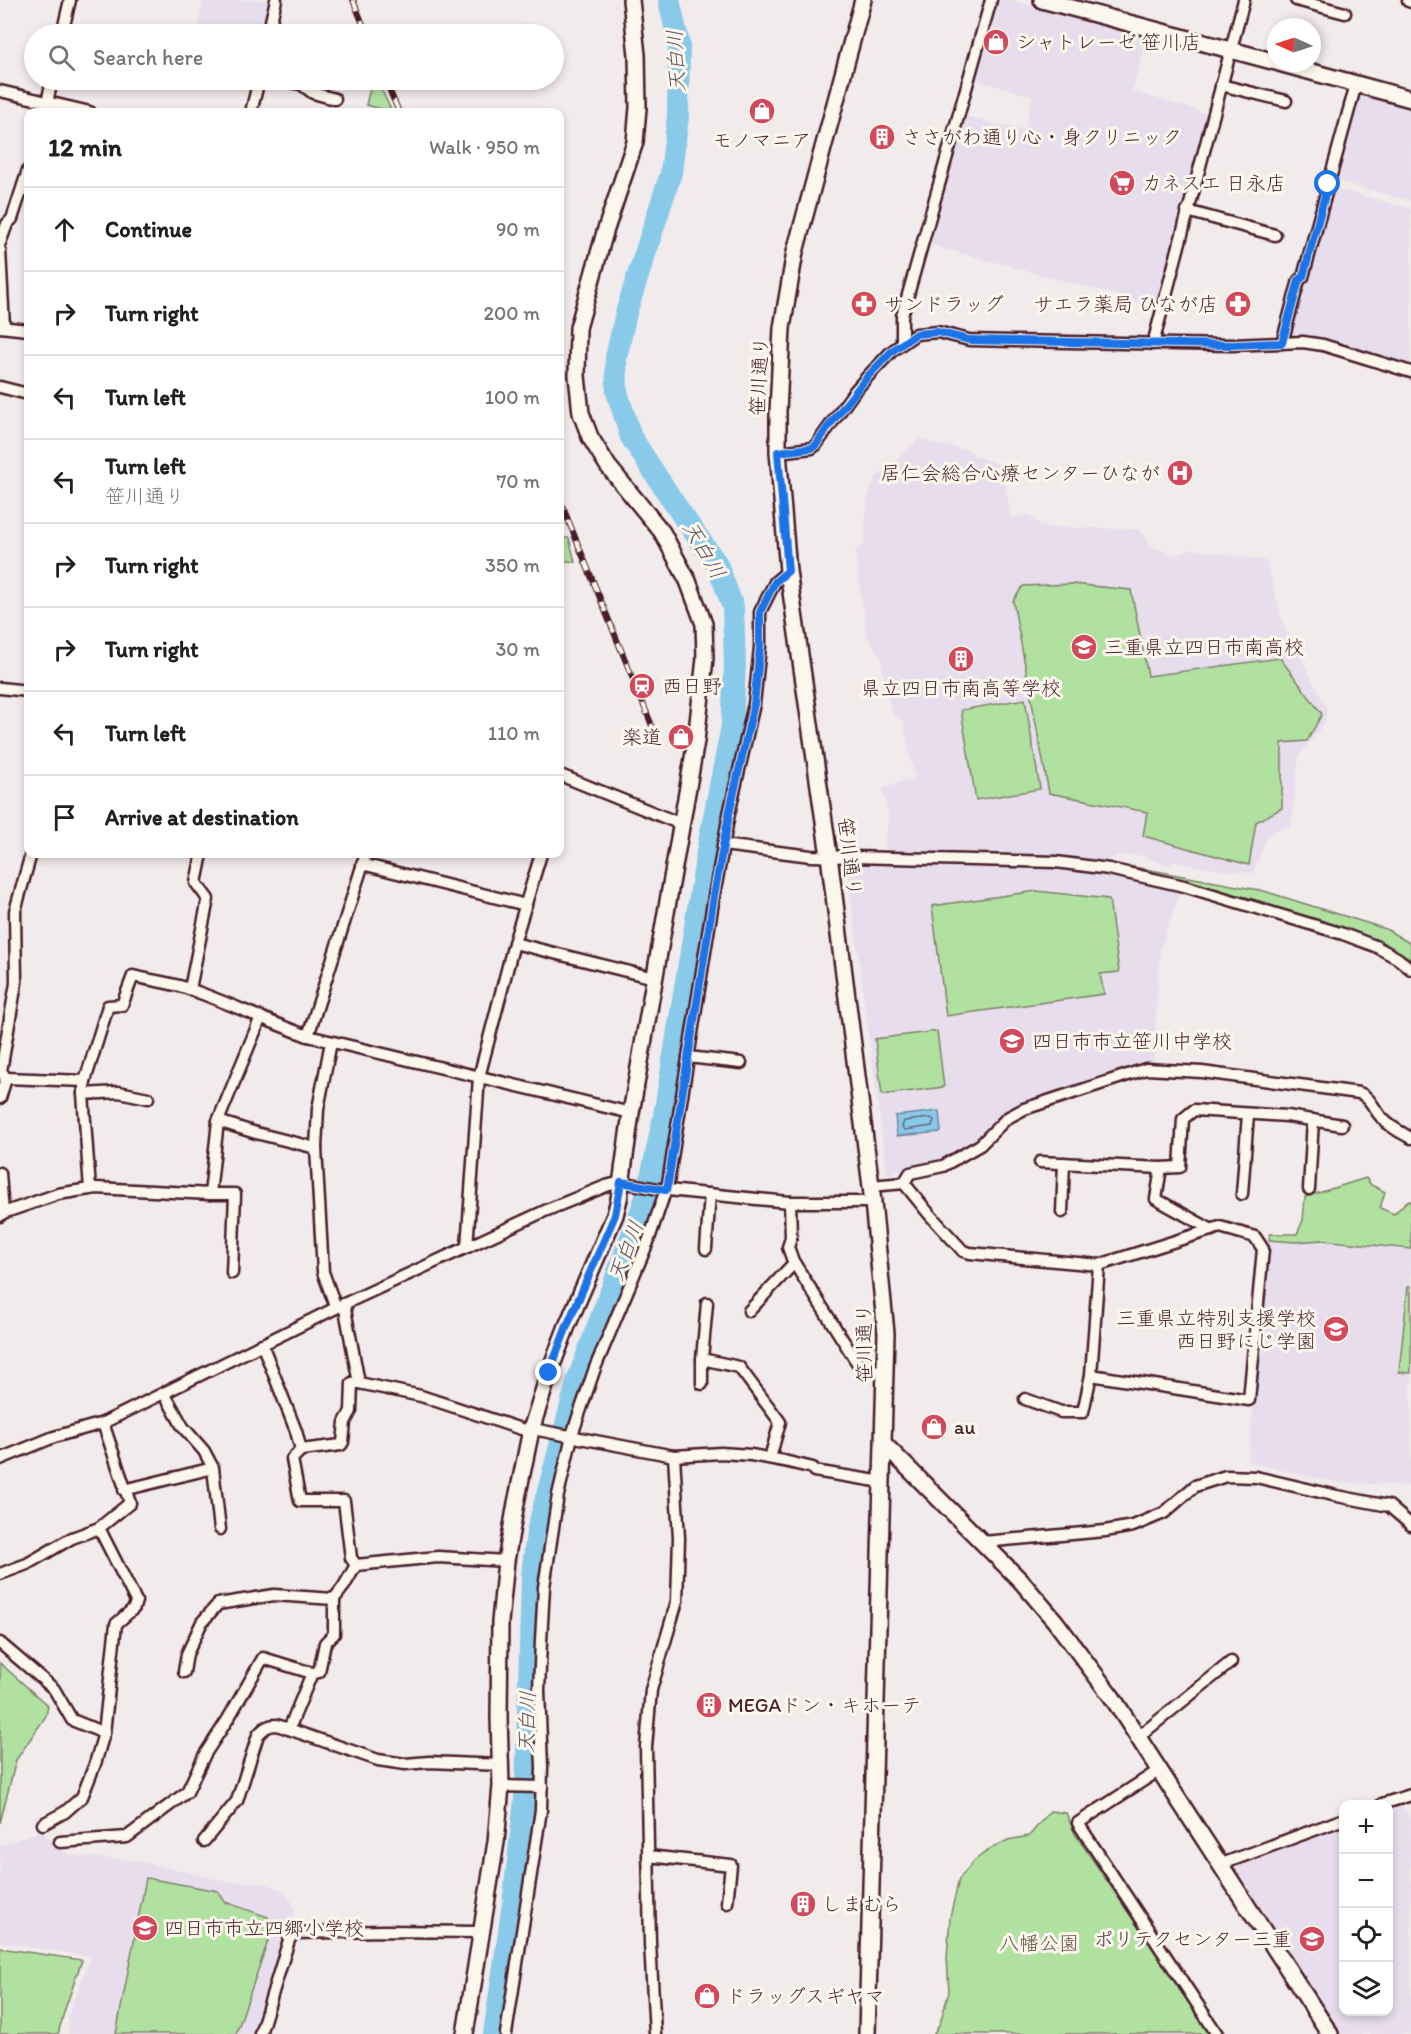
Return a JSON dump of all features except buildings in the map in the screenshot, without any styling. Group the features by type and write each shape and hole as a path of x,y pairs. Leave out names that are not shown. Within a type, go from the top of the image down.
{"street":[{"path":"64,24 70,0"},
{"path":"270,24 276,0"},
{"path":"465,2034 503,1786 499,1663 506,1561 516,1503 535,1430 567,1326 615,1215 697,729 705,658 704,624 688,581 662,532 608,466 590,437 581,413 577,376 578,328 605,232 635,142 638,108 637,55 630,0"},
{"name":"笹川通り","path":"863,0 794,261 782,328 778,452 788,571 829,856 886,1322 867,2034"},
{"path":"902,343 902,316 991,0"},
{"path":"1042,0 1267,60"},
{"path":"1152,344 1244,0"},
{"path":"1296,0 1345,13"},
{"path":"1311,72 1411,99"},
{"path":"1282,343 1299,280 1303,277 1356,84"},
{"path":"1221,85 1286,102"},
{"path":"0,91 46,107 50,90"},
{"path":"252,108 256,90"},
{"path":"309,90 335,99"},
{"path":"0,243 4,224 12,219 24,182"},
{"path":"1187,211 1275,235"},
{"path":"0,250 1,328 24,330"},
{"path":"778,452 812,448 816,445 854,392 902,343 916,334 938,332 969,340 1152,344 1232,345 1303,342 1323,345 1411,372"},
{"path":"0,387 24,393"},
{"path":"506,2034 541,1810 539,1690 544,1587 558,1495 573,1432 595,1368 635,1275 662,1189 681,1111 723,845 754,704 760,647 760,612 775,582 788,571"},
{"path":"0,688 24,691"},
{"path":"564,778 681,824"},
{"path":"723,845 811,856 1056,862 1127,872 1184,886 1343,934 1376,946 1411,969"},
{"path":"6,1078 1,1071 4,1025 16,983 15,911 30,858"},
{"path":"189,989 208,899 196,883 201,858"},
{"path":"467,1247 479,1077 514,943 540,858"},
{"path":"308,1036 364,859 526,905"},
{"path":"514,943 654,978"},
{"path":"90,1189 83,1094 85,1081 108,1006 122,1005 133,976 189,989 308,1036 632,1113"},
{"path":"210,1194 218,1121 261,1017"},
{"path":"332,1042 318,1109 316,1148 323,1272 340,1306 358,1383"},
{"path":"688,1057 741,1063"},
{"path":"0,1459 54,1437 103,1423 340,1306 548,1210 621,1182 662,1189 790,1202 872,1194 904,1183 910,1173 944,1166 980,1145 1007,1118 1024,1109 1146,1069 1202,1072 1359,1093 1365,1095 1379,1115 1394,1129 1411,1138"},
{"path":"6,1078 85,1081"},
{"path":"0,1098 6,1078"},
{"path":"83,1094 119,1092 148,1098"},
{"path":"1040,1162 1180,1167 1183,1119 1194,1110 1287,1116 1342,1125"},
{"path":"1242,1194 1248,1114"},
{"path":"1309,1189 1313,1120"},
{"path":"218,1121 316,1148"},
{"path":"1062,1212 1064,1163"},
{"path":"1161,1168 1156,1199 1212,1230"},
{"path":"0,1173 2,1215 57,1194 90,1189 235,1194 232,1273"},
{"path":"904,1183 963,1251 1099,1265 1220,1227 1255,1237 1263,1249 1249,1401 1091,1376"},
{"path":"706,1249 710,1194"},
{"path":"790,1202 791,1238 788,1247 794,1263 858,1364 864,1369 886,1372"},
{"path":"749,1311 794,1263"},
{"path":"1025,1399 1061,1412 1083,1412 1091,1376 1099,1265"},
{"path":"702,1384 706,1303"},
{"path":"262,1344 296,1431 301,1450"},
{"path":"702,1359 739,1367 780,1422 771,1458"},
{"path":"356,1565 351,1558 344,1501 300,1501 292,1459 301,1450 341,1445 345,1422 351,1411 352,1383 421,1396 521,1429 674,1456 721,1453 771,1458 813,1468 814,1471 883,1482"},
{"path":"164,1393 183,1427 204,1451 213,1468 220,1529"},
{"path":"0,1574 27,1564 72,1538 99,1528 130,1503 103,1423"},
{"path":"884,1444 1021,1581 1055,1621 1112,1697 1325,2032"},
{"path":"655,2034 650,1943 646,1747 651,1690 677,1601 679,1538 674,1456"},
{"path":"124,1490 213,1468"},
{"path":"983,1542 1105,1531 1133,1526 1164,1513 1195,1486 1227,1476 1256,1477 1389,1506 1411,1526"},
{"path":"43,1824 65,1812 82,1797 104,1733 116,1624 134,1608 136,1601 99,1528"},
{"path":"356,1565 438,1557 506,1561"},
{"path":"60,1842 127,1837 188,1792 205,1755 263,1658 312,1673 319,1672 325,1643 334,1634 334,1599 345,1586 356,1565"},
{"path":"184,1672 187,1654 202,1622 218,1604 274,1595 334,1599"},
{"path":"0,1642 54,1689 72,1720 104,1733"},
{"path":"1137,1737 1231,1662"},
{"path":"289,1729 312,1673"},
{"path":"204,1841 237,1801 258,1735 270,1725 277,1725 378,1760 405,1764 429,1762 501,1765"},
{"path":"1158,1771 1078,1823 1217,2034"},
{"path":"503,1786 541,1787"},
{"path":"1393,1801 1411,1795"},
{"path":"1219,1865 1339,1821"},
{"path":"648,1856 731,1865 727,1903"},
{"path":"260,2034 294,1933 480,1932"}],"shaded area":[{"path":"203,0 274,0 268,24 198,24"},
{"path":"997,0 1011,0 1146,37 1153,42 1145,46 1132,91 1208,114 1157,306 931,245 966,116 1024,131 1032,96 976,80"},
{"path":"1357,92 1411,107 1411,201 1333,180"},
{"path":"1334,188 1411,209 1411,364 1331,340 1313,336 1288,336 1330,191"},
{"name":"三重県立四日市南高校","path":"920,438 941,446 967,449 975,456 1002,465 1011,518 1029,515 1042,527 1137,529 1142,532 1152,547 1176,555 1191,549 1266,561 1285,629 1327,708 1325,722 1299,756 1292,820 1289,827 1281,828 1268,835 1253,873 1168,861 1176,868 1144,856 1121,855 1095,864 1032,854 884,848 889,817 883,789 906,780 915,780 903,721 893,716 886,692 881,658 867,636 855,552 864,544 867,501 874,480"},
{"name":"四日市市立笹川中学校","path":"846,861 1022,865 1082,869 1126,877 1180,892 1160,950 1153,1066 1004,1116 992,1124 980,1140 943,1163 887,1174"},
{"name":"三重県立特別支援学校 西日野にじ学園","path":"1269,1240 1295,1242 1322,1240 1411,1249 1411,1486 1334,1482 1248,1462"},
{"name":"ポリテクセンター三重","path":"1402,1803 1411,1820 1411,2034 1340,2034 1235,1868 1339,1828 1339,2016 1393,2016 1393,1807"},
{"name":"四日市市立四郷小学校","path":"41,1831 68,1855 139,1861 228,1882 258,1882 285,1892 295,1910 294,1917 255,2034 68,2034 69,2020 67,2017 91,1957 0,1942 0,1846"}],"green space":[{"path":"370,90 382,90 390,108 377,108 366,105"},
{"path":"564,538 569,538 575,562 564,561"},
{"path":"1072,584 1131,590 1148,676 1280,658 1322,714 1307,741 1282,743 1282,808 1256,822 1249,865 1143,836 1147,812 1049,793 1013,601 1023,586"},
{"path":"1025,699 1040,789 976,800 961,710"},
{"path":"1129,866 1264,891 1386,929 1411,944 1411,963 1380,942 1351,930 1271,909 1268,903"},
{"path":"1036,891 1109,899 1119,972 1100,974 1104,994 946,1016 932,906"},
{"path":"937,1031 944,1087 882,1095 875,1039"},
{"path":"1366,1178 1371,1185 1385,1192 1380,1208 1394,1214 1406,1202 1411,1201 1411,1249 1322,1240 1295,1242 1269,1240 1270,1234 1297,1234 1303,1220 1305,1197"},
{"path":"1408,1287 1411,1287 1411,1373 1399,1372"},
{"path":"0,1663 48,1706 46,1716 16,1760 0,1823"},
{"name":"八幡公園","path":"1050,1811 1066,1813 1075,1834 1211,2034 934,2034 940,2023 949,1992 947,1958 950,1917 959,1879 975,1860 990,1849 1008,1840 1029,1836"},
{"path":"146,1878 218,1891 225,1902 268,1917 269,1938 236,2034 116,2034"},
{"path":"0,1948 82,1960 58,2034 0,2034"}],"water":[{"path":"939,1111 941,1132 897,1136 895,1116"}],"waterway":[{"name":"天白川","path":"494,2034 513,1904 526,1790 532,1576 537,1532 578,1379 648,1192 664,1116 708,847 732,726 735,665 733,607 717,564 631,437 617,392 616,358 626,313 671,173 678,116 679,44 669,0"}],"railway":[{"path":"353,0 363,24"},
{"path":"389,90 397,108"},
{"path":"564,510 657,738"}],"place":[{"name":"シャトレーゼ 笹川店","path":"996,42"},
{"name":"モノマニア","path":"762,111"},
{"name":"ささがわ通り心・身クリニック","path":"882,137"},
{"name":"カネスエ 日永店","path":"1122,183"},
{"name":"サンドラッグ","path":"864,304"},
{"name":"サエラ薬局 ひなが店","path":"1238,304"},
{"name":"居仁会総合心療センターひなが","path":"1180,473"},
{"name":"三重県立四日市南高校","path":"1084,647"},
{"name":"県立四日市南高等学校","path":"961,659"},
{"name":"西日野","path":"642,686"},
{"name":"楽道","path":"681,737"},
{"name":"四日市市立笹川中学校","path":"1012,1041"},
{"name":"三重県立特別支援学校 西日野にじ学園","path":"1336,1329"},
{"name":"au","path":"934,1427"},
{"name":"MEGAドン・キホーテ","path":"709,1705"},
{"name":"しまむら","path":"803,1904"},
{"name":"四日市市立四郷小学校","path":"145,1928"},
{"name":"ポリテクセンター三重","path":"1312,1939"},
{"name":"ドラッグスギヤマ","path":"707,1996"}],"route":[{"path":"549,1373 615,1215 621,1182 666,1190 668,1183 714,896 729,814 754,704 758,678 760,612 775,582 788,571 778,452 812,448 816,445 868,376 892,351 916,334 938,332 969,340 1232,345 1282,343 1299,280 1303,277 1328,184"}]}
